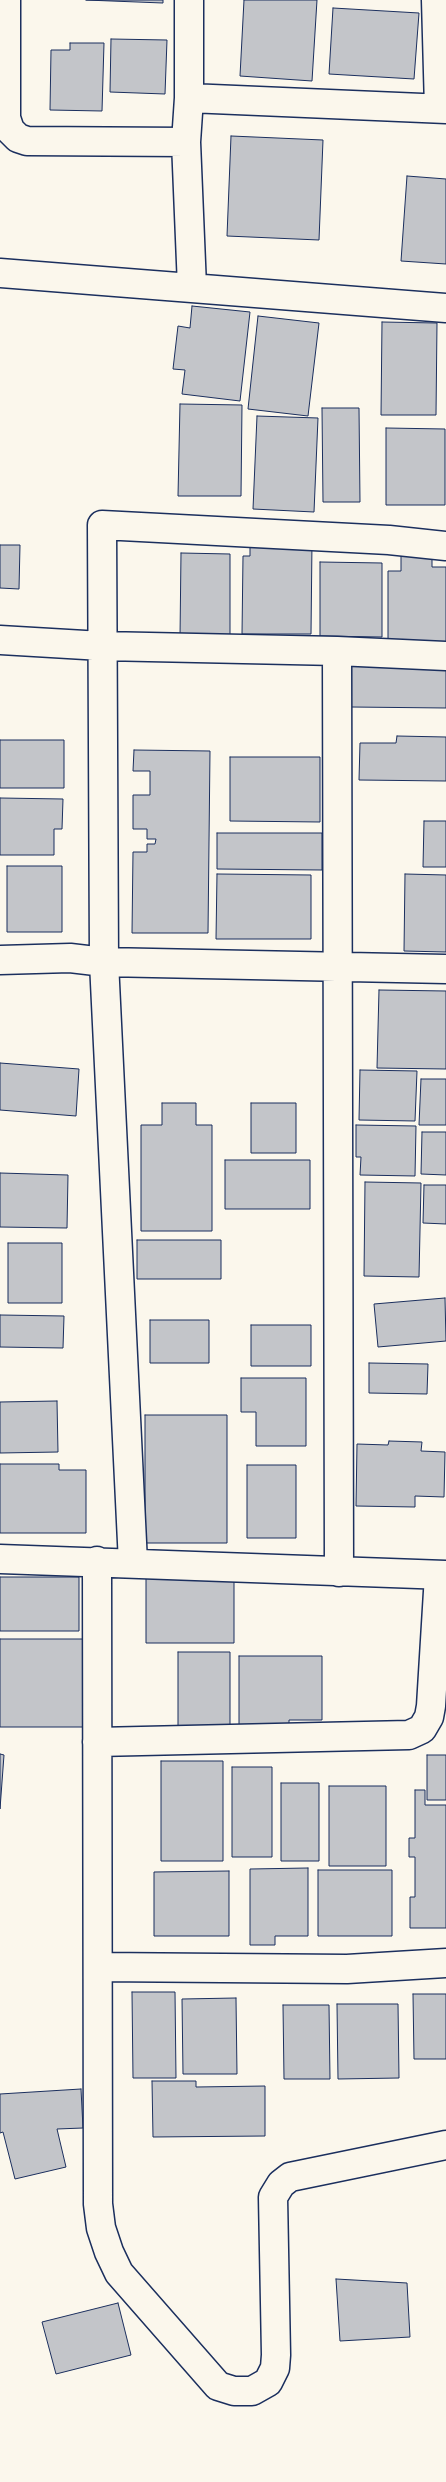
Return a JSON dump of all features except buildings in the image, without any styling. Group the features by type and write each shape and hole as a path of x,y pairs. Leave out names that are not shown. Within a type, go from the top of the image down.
{"street":[{"path":"6,0 6,118 10,130 18,138 27,141 186,142"},
{"path":"189,0 186,142 192,287"},
{"path":"188,98 442,108 436,0"},
{"path":"0,273 446,308"},
{"path":"133,1563 104,962 102,525 389,540 446,546"},
{"path":"0,640 102,646 337,650 446,656"},
{"path":"337,650 339,1572"},
{"path":"0,960 70,958 104,962 446,969"},
{"path":"0,1559 97,1561 443,1575 431,1706 429,1717 422,1728 409,1734 97,1742"},
{"path":"97,1561 98,2204 101,2228 119,2273 218,2386 234,2392 252,2391 268,2382 275,2368 273,2197 281,2184 290,2177 446,2145"},
{"path":"98,1967 347,1969 446,1963"}]}
